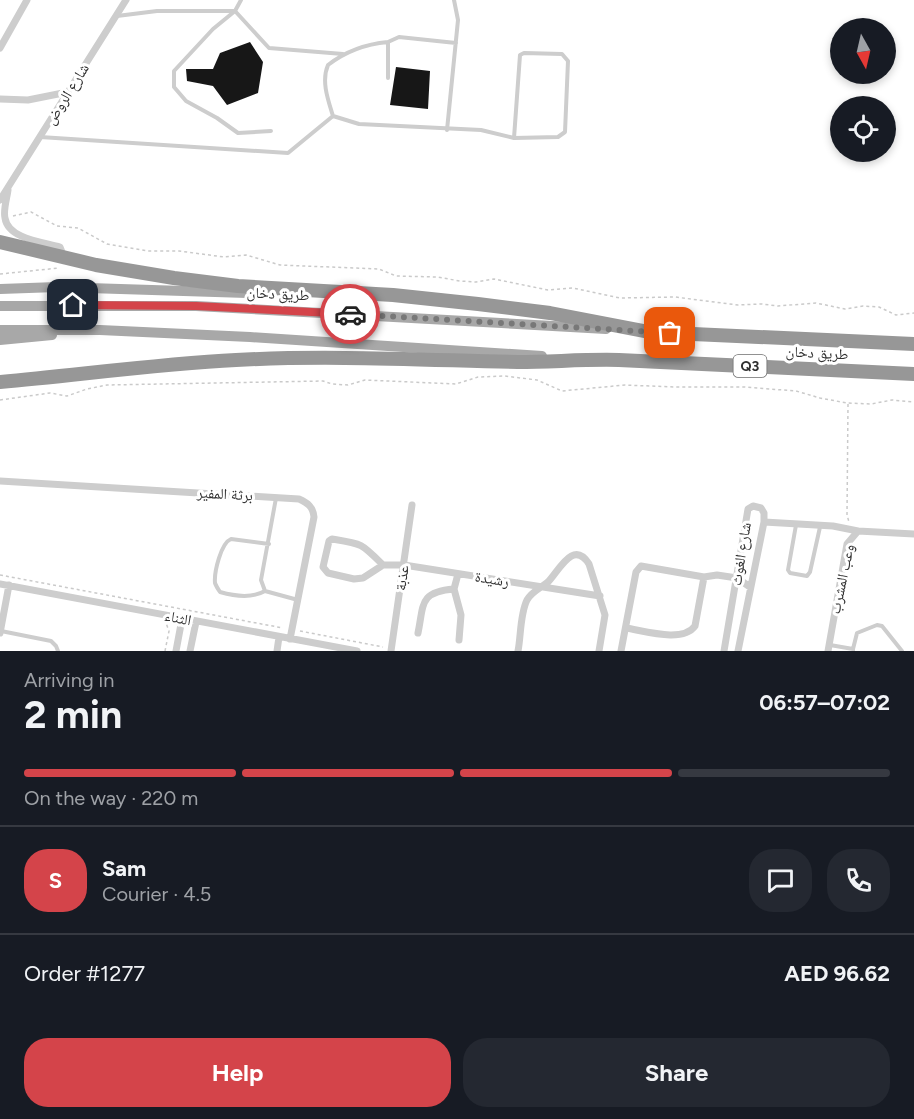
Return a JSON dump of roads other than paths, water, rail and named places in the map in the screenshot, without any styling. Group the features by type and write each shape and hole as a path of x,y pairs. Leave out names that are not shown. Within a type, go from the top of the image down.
{"highway":[{"path":"0,242 62,263 96,265 210,283 393,295 478,304 649,332"},
{"name":"طريق دخان","path":"649,332 914,344"},
{"path":"0,382 141,366 237,360 354,357 535,362 586,359"},
{"name":"طريق دخان","path":"586,359 914,374"}],"main road":[{"path":"0,289 57,287 303,295 331,292"},
{"name":"طريق دخان","path":"0,306 196,306 525,323 649,332"},
{"name":"طريق دخان","path":"0,330 100,330 250,337 586,359"},
{"path":"0,340 100,330"}],"street":[{"path":"0,48 27,0"},
{"name":"شارع الروض","path":"0,200 126,0"},
{"path":"0,99 28,100 69,92"},
{"name":"شارع الروض","path":"8,188 4,217 9,229 20,236 60,248 62,263"},
{"name":"برثة المفير","path":"0,481 299,499 310,505 314,517 290,639"},
{"name":"عذبة","path":"391,650 412,505"},
{"name":"شارع الغوث","path":"724,651 748,509 753,506 761,508 764,513 764,522 738,651"},
{"path":"764,522 858,531"},
{"name":"وعب المشرب","path":"829,648 847,544 858,531 914,534"},
{"name":"رشيدة","path":"383,565 359,543 332,539 329,541 323,567 328,573 354,579 363,578 383,565 404,565 600,596"},
{"path":"519,651 527,601 532,593 543,587 567,558 577,555 589,564 600,596 605,621 599,651"},
{"path":"621,651 636,572 641,566 704,577 717,575 737,578 750,587"},
{"path":"458,574 454,589 461,615 459,640"},
{"path":"626,628 679,636 691,631 695,626 704,577"},
{"name":"الثناء","path":"0,584 357,651"},
{"path":"0,632 9,585"},
{"path":"418,633 425,599 430,594 454,589"},
{"path":"176,651 182,619"},
{"path":"190,651 196,622"},
{"path":"277,651 279,637"}],"lane":[{"path":"241,0 235,11 213,29 174,71 174,87 186,101 238,132 271,131"},
{"path":"447,130 458,20 454,0"},
{"path":"116,16 157,11 235,11 269,48 344,54"},
{"path":"333,116 327,97 325,71 328,65 344,54 399,37 456,43"},
{"path":"388,42 388,78"},
{"path":"333,116 359,124 481,130 514,138 558,137 565,132 568,61 562,54 524,53 520,56 514,138"},
{"path":"40,137 288,153 333,116"},
{"path":"265,591 261,580 276,498"},
{"path":"796,524 788,570 789,573 807,576 810,572 820,526"},
{"path":"269,544 231,539 226,541 222,548 215,582 220,592 252,597 265,591 298,601"},
{"path":"829,648 853,650 857,633 877,625 882,626 902,651"},
{"path":"0,632 51,641 58,651"}]}
